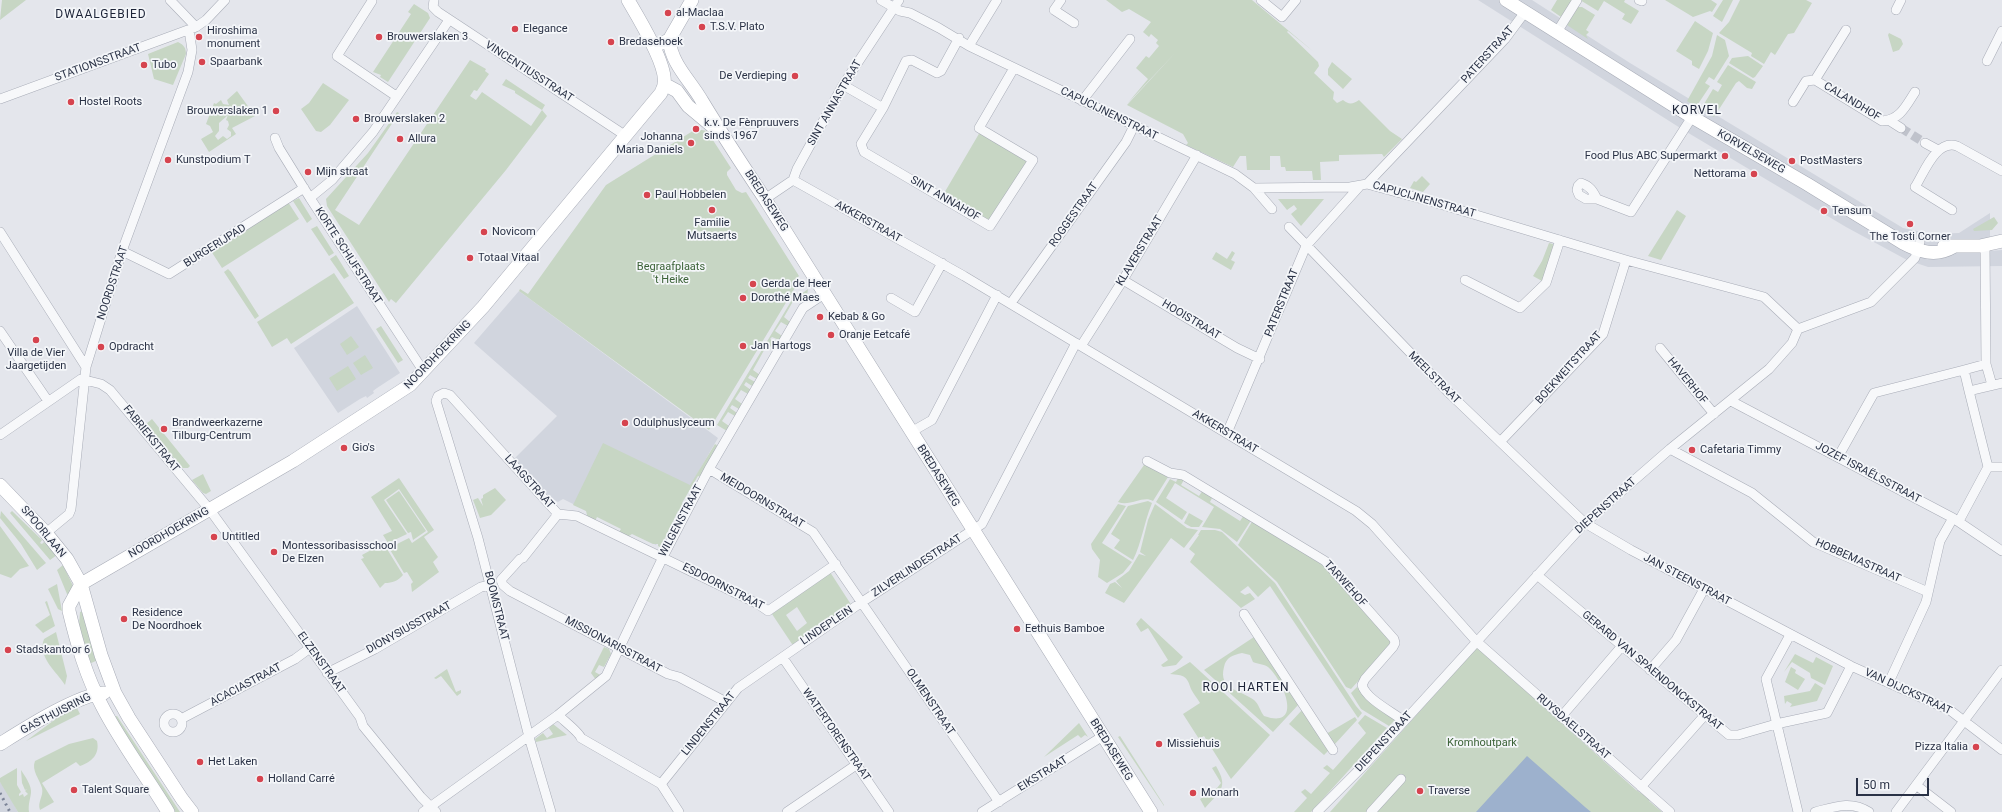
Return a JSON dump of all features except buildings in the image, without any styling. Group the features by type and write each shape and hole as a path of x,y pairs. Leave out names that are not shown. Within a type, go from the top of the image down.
{"street":[{"path":"170,0 192,29"},
{"name":"STATIONSSTRAAT","path":"0,99 192,29 206,20 225,0"},
{"path":"628,0 663,68 664,84"},
{"path":"648,37 660,43 669,40 692,0"},
{"name":"CAPUCIJNENSTRAAT","path":"881,0 897,4 900,11 910,13 959,38 969,46 1235,174 1254,188 1363,186 1433,202 1626,260 1764,297 1798,329"},
{"path":"969,46 997,0"},
{"path":"1061,0 1054,10 1074,23"},
{"path":"1261,0 1282,17 1296,0"},
{"path":"1557,32 1577,0"},
{"path":"1896,10 1901,0"},
{"path":"372,1 338,56 396,96"},
{"name":"VINCENTIUSSTRAAT","path":"434,3 438,12 449,20 626,136"},
{"name":"SINT ANNASTRAAT","path":"793,180 797,169 843,85 897,4"},
{"name":"KORVELSEWEG","path":"1516,4 1557,32 1692,117 1896,238 1919,246 1953,247 1998,242"},
{"name":"PATERSTRAAT","path":"1227,433 1260,359 1306,246 1477,70 1505,39 1516,4"},
{"path":"310,198 332,180 355,155 449,20"},
{"name":"NOORDSTRAAT","path":"46,534 69,514 71,509 86,367 122,251 188,72 192,50 192,29"},
{"name":"CALANDHOF","path":"1815,80 1846,30"},
{"path":"1987,61 2000,42 2002,32"},
{"name":"SINT ANNAHOF","path":"959,38 941,71 936,73 912,60 906,61 883,108 861,144 864,152 990,226 1033,160 979,128 1014,68"},
{"path":"1082,101 1130,39"},
{"name":"BREDASEWEG","path":"669,40 670,51 675,60 725,140 765,199 972,530 1151,812"},
{"name":"CALANDHOF","path":"1793,102 1806,81 1815,80 1882,121 1890,121 1899,116 1915,92"},
{"name":"BREDASEWEG","path":"664,84 677,91 688,106 725,140"},
{"name":"NOORDHOEKRING","path":"80,584 206,505 293,461 398,395 424,372 483,307 661,93 664,84"},
{"path":"843,85 883,108"},
{"path":"677,91 689,94 705,108"},
{"path":"1597,199 1631,212 1692,117"},
{"name":"CALANDHOF","path":"1890,121 1901,128"},
{"name":"ROGGESTRAAT","path":"1011,303 1126,142 1134,126"},
{"name":"KORTE SCHIJFSTRAAT","path":"275,138 279,148 310,198 424,372"},
{"path":"1925,143 1938,150"},
{"path":"1952,210 1915,187 1938,150 1952,145 1957,146 2002,171"},
{"name":"KLAVERSTRAAT","path":"972,530 982,524 1079,344 1123,280 1197,155"},
{"path":"765,199 793,180"},
{"name":"AKKERSTRAAT","path":"793,180 1011,303 1356,510 1372,524 1476,641"},
{"name":"BURGERIJPAD","path":"122,251 169,274 208,251 304,188"},
{"path":"1254,188 1272,209"},
{"name":"MEELSTRAAT","path":"1289,227 1446,390 1585,523"},
{"path":"0,232 86,367"},
{"path":"1465,280 1520,308 1546,283 1560,240"},
{"path":"1992,385 1986,364 1998,242"},
{"path":"1798,329 1871,302 1909,266 1915,258 1919,246"},
{"name":"BOEKWEITSTRAAT","path":"1500,442 1603,334 1626,260"},
{"path":"891,298 915,312 942,263"},
{"name":"HOOISTRAAT","path":"1123,280 1237,348 1260,359"},
{"name":"WILGENSTRAAT","path":"430,810 558,715 606,676 663,557 709,469 803,308 824,294"},
{"path":"911,432 932,420 996,295"},
{"name":"DIEPENSTRAAT","path":"1318,812 1404,721 1585,523 1670,449 1769,369 1792,343 1798,329"},
{"path":"0,331 48,401"},
{"name":"HAVERHOF","path":"1660,348 1714,414"},
{"path":"1838,457 1874,393 1986,364"},
{"path":"1889,682 1926,602 1940,541 1956,519 1988,467 1964,370"},
{"path":"0,435 81,379 84,380"},
{"name":"FABRIEKSTRAAT","path":"84,380 105,386 114,394 206,505"},
{"path":"1969,391 2002,383"},
{"name":"LAAGSTRAAT","path":"436,401 437,397 442,394 446,393 450,395 558,514 524,558 520,559 501,580 502,585"},
{"name":"BOOMSTRAAT","path":"436,401 491,587 528,737 551,812"},
{"name":"JOZEF ISRAËLSSTRAAT","path":"1731,401 1956,519 2002,552"},
{"name":"HOBBEMASTRAAT","path":"1670,449 1752,493 1813,542 1928,592"},
{"name":"TARWEHOF","path":"1147,461 1172,474 1183,475 1325,561 1394,639 1395,643 1393,647 1365,679 1362,685 1364,691 1374,701 1404,721"},
{"path":"1988,467 2002,466"},
{"name":"MEIDOORNSTRAAT","path":"709,469 814,532"},
{"name":"SPOORLAAN","path":"0,485 46,534 67,559 80,584 98,648 115,693 137,730 192,812"},
{"name":"ELZENSTRAAT","path":"206,505 360,717 363,726 430,810"},
{"name":"ESDOORNSTRAAT","path":"558,514 577,516 758,604 768,611 836,564"},
{"name":"JAN STEENSTRAAT","path":"1585,523 1704,589 1851,666"},
{"name":"ZILVERLINDESTRAAT","path":"862,602 972,530"},
{"name":"LINDEPLEIN","path":"783,658 862,602 814,532"},
{"name":"GERARD VAN SPAENDONCKSTRAAT","path":"1537,575 1704,716 1729,735 1738,735 1776,724"},
{"path":"80,584 69,606 69,612 80,654 96,694 112,724 168,812"},
{"name":"DIONYSIUSSTRAAT","path":"327,673 375,649 481,588 502,585"},
{"name":"MISSIONARISSTRAAT","path":"502,585 510,591 619,649 668,674 679,677 726,702"},
{"path":"1650,670 1676,640 1704,589"},
{"name":"OLMENSTRAAT","path":"862,602 999,802"},
{"path":"1244,614 1333,750"},
{"path":"1790,635 1766,679 1798,812"},
{"name":"RUYSDAELSTRAAT","path":"1476,641 1670,812"},
{"path":"1561,717 1622,646"},
{"name":"ACACIASTRAAT","path":"181,719 295,659 310,648"},
{"name":"LINDENSTRAAT","path":"661,784 738,688 783,658"},
{"name":"WATERTORENSTRAAT","path":"783,658 889,812"},
{"path":"1776,724 1827,713 1851,666"},
{"name":"VAN DIJCKSTRAAT","path":"1851,666 1951,711 2002,750"},
{"path":"1896,812 2002,670"},
{"name":"GASTHUISRING","path":"0,744 70,704 96,694 115,693"},
{"path":"558,715 566,724 580,734 582,738 661,784 679,812"},
{"path":"1641,787 1704,716"},
{"name":"EIKSTRAAT","path":"982,812 1103,736"},
{"path":"787,812 856,765"},
{"path":"1371,812 1401,780"},
{"path":"1916,785 1951,812"},
{"path":"1815,812 1846,804 1861,807 1869,812"}],"shaded area":[{"name":"KORVEL","path":"1478,0 1532,0 1630,63 1903,228 1931,234 1959,233 1990,213 1990,251 2002,250 2002,266 1928,267 1907,260 1846,227 1685,131"},
{"name":"Odulphuslyceum","path":"519,291 718,438 656,545 563,499 558,502 551,498 513,460 557,416 474,343"},
{"path":"357,306 400,373 373,391 374,393 367,398 366,396 360,399 338,413 294,348"},
{"path":"0,782 5,787 18,812 0,812"}],"green space":[{"path":"2,0 26,0 0,20"},
{"path":"1106,0 1252,0 1314,52 1288,31 1287,32 1318,62 1319,66 1314,73 1334,92 1333,99 1337,103 1343,100 1347,103 1351,103 1359,100 1390,131 1402,139 1384,157 1382,154 1339,155 1339,161 1320,162 1321,180 1313,180 1312,171 1286,171 1285,167 1281,167 1280,156 1270,156 1270,170 1247,170 1246,156 1240,156 1233,167 1186,145 1188,143 1183,134 1127,105 1176,52 1127,104 1148,79 1136,68 1146,56 1149,58 1159,46 1156,43 1158,40 1151,34 1149,37 1143,32 1151,22 1129,9 1122,12"},
{"path":"1557,0 1573,0 1561,17 1551,10"},
{"path":"1580,0 1625,0 1624,2 1639,11 1631,24 1622,19 1625,14 1604,1 1598,11"},
{"path":"1665,0 1711,0 1717,4 1712,12 1710,11 1693,17"},
{"path":"1723,0 1733,0 1722,22 1713,16"},
{"path":"1740,0 1806,0 1812,3 1794,33 1788,34 1775,55 1771,52 1764,64 1751,56 1752,53 1719,33 1729,22"},
{"path":"414,4 428,13 430,18 388,82 380,77 381,75 373,72 411,14 408,12"},
{"path":"1576,7 1582,7 1595,15 1586,30 1589,32 1586,35 1588,39 1567,25"},
{"path":"1695,21 1713,33 1708,51 1699,69 1692,65 1692,61 1676,51"},
{"path":"1889,33 1901,39 1903,44 1899,50 1893,52 1888,35"},
{"path":"1717,35 1725,40 1729,56 1714,80 1709,77 1705,83 1710,86 1696,107 1687,101 1712,56"},
{"path":"178,42 182,44 186,50 186,54 173,85 154,79 148,54"},
{"path":"1748,56 1763,66 1753,78 1729,63 1732,58"},
{"path":"470,60 486,69 485,71 489,74 477,91 474,90 470,96 476,100 482,92 531,126 542,110 547,116 506,170 396,303 391,299 389,302 327,206 326,199 368,153 397,112 399,113 335,210 359,225"},
{"path":"1332,62 1352,79 1343,89 1328,75 1328,69"},
{"path":"1728,65 1756,82 1752,89 1747,88 1739,81 1736,83 1714,117 1701,109 1713,89 1718,92 1722,85 1717,82"},
{"path":"506,79 545,105 542,110 515,93 515,91 502,85"},
{"path":"323,83 349,100 330,125 321,132 316,131 301,109 309,103"},
{"path":"237,91 255,116 232,128 236,134 209,152 201,139 213,132 210,126 206,124 214,103 216,104 221,100 223,104 229,105 227,100","holes":["228,115 226,120 228,121 229,125 227,129 231,132 231,136 227,139 223,136 218,140 215,136 219,131 219,123"]},
{"name":"Begraafplaats 't Heike","path":"696,129 707,131 731,168 727,172 727,175 736,190 742,193 746,192 799,276 796,279 799,281 709,430 519,291 520,289 528,294 606,185"},
{"path":"980,132 1029,161 989,223 943,195"},
{"path":"1422,176 1430,184 1423,192 1410,188 1414,181 1416,182"},
{"path":"299,198 312,219 307,223 293,201"},
{"path":"1278,199 1324,199 1301,226 1291,214 1297,209 1294,205 1287,210"},
{"path":"288,202 299,219 222,268 211,251"},
{"path":"1677,210 1686,216 1661,260 1648,256"},
{"path":"1994,217 1998,223 1992,230 1974,231 1973,229"},
{"path":"317,226 334,253 329,256 311,229"},
{"path":"1549,243 1553,244 1555,249 1546,277 1542,281 1533,276 1542,261"},
{"path":"1232,251 1235,253 1231,260 1235,262 1231,270 1212,259 1216,252 1227,259"},
{"path":"336,255 349,276 344,279 330,259"},
{"path":"228,269 259,316 255,319 224,272"},
{"path":"334,273 354,303 291,344 287,338 272,347 257,322"},
{"path":"808,289 807,296 803,298 803,301 795,298 784,317 790,322 788,326 781,322 775,331 782,336 779,340 772,337 770,339 777,344 774,348 767,345 753,370 760,375 757,379 750,375 748,378 755,382 752,386 746,382 744,385 751,390 748,394 741,390 735,399 742,404 739,409 732,405 730,408 737,413 735,416 728,412 722,421 729,426 727,431 717,425 796,293 800,295"},
{"path":"381,326 403,360 398,363 376,329"},
{"path":"351,336 359,347 347,355 340,344"},
{"path":"365,355 373,368 361,375 353,363"},
{"path":"348,366 356,379 337,391 329,378"},
{"path":"152,419 190,466 188,468 182,468 146,424"},
{"path":"603,443 690,485 715,444 718,446 702,477 698,476 682,503 685,506 682,512 678,511 664,540 667,543 664,549 658,546 658,544 653,544 632,534 629,536 631,542 619,532 621,529 597,517 595,521 588,519 586,511 573,505"},
{"path":"1144,465 1150,465 1168,477 1153,501 1145,499 1127,503 1118,502"},
{"path":"203,474 211,491 206,494 203,493 192,480"},
{"path":"399,478 434,530 424,537 438,557 433,562 439,572 412,592 411,584 413,582 407,572 404,573 389,548 409,538 412,543 428,532 399,489 384,500 407,534 388,543 383,535 392,531 371,497"},
{"path":"1178,478 1185,478 1181,485 1199,496 1203,490 1213,496 1210,502 1240,521 1244,515 1252,519 1237,542 1220,529 1202,527 1214,507 1175,483 1166,498 1187,512 1182,520 1156,502 1170,479 1176,482"},
{"path":"495,488 506,500 491,515 480,518 473,500 478,498 483,506 481,499 483,498 483,495"},
{"path":"399,491 426,531 413,540 411,532 408,533 386,500"},
{"path":"1148,501 1152,503 1139,546 1133,560 1114,548 1120,540 1111,534 1128,506"},
{"path":"1118,504 1126,506 1102,543 1132,562 1123,573 1107,583 1098,577 1100,560 1092,549 1091,544"},
{"path":"1155,504 1187,528 1198,530 1184,548 1171,538 1124,603 1105,593 1110,584 1115,582 1122,588 1116,581 1129,571 1139,554 1146,556 1140,552 1148,520"},
{"path":"1,511 46,563 37,570 21,544 0,518"},
{"path":"12,511 42,540 40,543 42,544 44,542 57,555 50,560 10,513"},
{"path":"1189,513 1203,521 1199,527 1191,527 1184,523"},
{"path":"1253,520 1324,566 1391,641 1390,646 1351,689 1346,687 1277,582 1238,545"},
{"path":"0,526 29,566 20,569 11,578 0,574"},
{"path":"1201,530 1215,530 1222,532 1275,583 1362,713 1358,718 1270,586 1258,597 1248,586 1240,592 1245,595 1250,593 1255,599 1241,608 1190,562 1195,554 1189,549"},
{"path":"384,543 385,550 387,549 403,575 395,581 385,583 380,588 361,559 364,558 362,555"},
{"path":"63,565 74,588 69,594 67,594 57,570"},
{"path":"830,572 852,606 795,645 792,644 772,614","holes":["797,607 807,623 797,631 786,615"]},
{"path":"57,584 62,611 58,609 48,589"},
{"path":"47,601 55,626 43,633 35,625 50,615 45,602"},
{"path":"83,611 98,660 89,664 79,625 80,612"},
{"path":"1141,618 1183,657 1176,665 1163,667 1161,665 1168,660 1148,628 1141,632 1136,624"},
{"path":"56,632 67,676 65,685 45,658 43,652 44,639"},
{"path":"1254,637 1299,704 1273,732 1204,670","holes":["1242,653 1250,655 1253,662 1268,667 1280,683 1287,702 1287,710 1284,716 1276,718 1264,716 1254,700 1227,685 1224,680 1224,667 1228,659"]},
{"path":"604,647 609,649 611,654 604,667 599,665 595,672 602,676 596,680 591,673"},
{"name":"Kromhoutpark","path":"1477,647 1636,790 1650,799 1649,801 1662,812 1330,812"},
{"path":"1795,654 1813,663 1816,657 1833,666 1825,685 1811,678 1810,673 1792,662 1784,672"},
{"path":"1190,662 1270,735 1231,779 1204,736 1199,739 1183,714 1200,703 1192,691 1188,681 1184,677 1170,674"},
{"path":"1791,667 1796,670 1795,673 1805,679 1798,690 1785,682"},
{"path":"447,669 456,692 461,690 461,693 457,696 441,676 436,679 434,678"},
{"path":"1815,683 1823,688 1817,701 1790,707 1792,704 1787,701 1785,704 1784,696 1810,691"},
{"path":"1357,687 1370,701 1396,719 1389,726 1361,709 1351,693"},
{"path":"76,706 80,714 26,741 57,718"},
{"path":"1303,709 1330,749 1324,755 1289,724"},
{"path":"1365,715 1387,728 1311,812 1294,812 1307,798 1301,792 1305,789 1311,794 1330,773 1323,768 1327,765 1333,770 1366,733 1358,723"},
{"path":"117,716 180,812 175,812 166,799 113,717"},
{"path":"1355,717 1357,720 1334,745 1326,734"},
{"path":"1079,723 1088,737 1085,735 1081,738 1078,735 1044,757"},
{"path":"553,724 567,735 536,742 535,739 543,733 547,738 553,734 549,728"},
{"path":"1120,736 1164,805 1164,806 1118,737"},
{"path":"93,738 97,741 98,746 96,754 91,760 80,766 76,762 42,783 54,802 40,810 39,804 42,788 34,768 35,761 69,744"},
{"path":"1216,766 1222,779 1221,789 1205,808 1200,799 1217,788 1221,783 1212,768"},
{"path":"17,768 17,785 21,792 19,796 23,794 24,797 28,794 25,791 27,789 25,790 22,783 21,770 30,787 31,793 29,812 18,812 0,782 0,778"}],"water":[{"path":"1527,756 1585,807 1591,812 1476,812"}],"tunnel":[{"path":"1901,128 1925,143"}],"railway":[{"path":"0,793 10,812"}],"place":[{"name":"al-Maclaa","path":"668,13"},
{"name":"T.S.V. Plato","path":"702,27"},
{"name":"Elegance","path":"515,29"},
{"name":"Hiroshima monument","path":"199,37"},
{"name":"Brouwerslaken 3","path":"379,37"},
{"name":"Bredasehoek","path":"611,42"},
{"name":"Spaarbank","path":"202,62"},
{"name":"Tubo","path":"144,65"},
{"name":"De Verdieping","path":"795,76"},
{"name":"Hostel Roots","path":"71,102"},
{"name":"Brouwerslaken 1","path":"276,111"},
{"name":"Brouwerslaken 2","path":"356,119"},
{"name":"k.v. De Fènpruuvers sinds 1967","path":"696,129"},
{"name":"Allura","path":"400,139"},
{"name":"Johanna Maria Daniels","path":"691,143"},
{"name":"Food Plus ABC Supermarkt","path":"1725,156"},
{"name":"Kunstpodium T","path":"168,160"},
{"name":"PostMasters","path":"1792,161"},
{"name":"Mijn straat","path":"308,172"},
{"name":"Nettorama","path":"1754,174"},
{"name":"Paul Hobbelen","path":"647,195"},
{"name":"Familie Mutsaerts","path":"712,210"},
{"name":"Tensum","path":"1824,211"},
{"name":"The Tosti Corner","path":"1910,224"},
{"name":"Novicom","path":"484,232"},
{"name":"Totaal Vitaal","path":"470,258"},
{"name":"Gerda de Heer","path":"753,284"},
{"name":"Dorothé Maes","path":"743,298"},
{"name":"Kebab & Go","path":"820,317"},
{"name":"Oranje Eetcafé","path":"831,335"},
{"name":"Villa de Vier Jaargetijden","path":"36,340"},
{"name":"Jan Hartogs","path":"743,346"},
{"name":"Opdracht","path":"101,347"},
{"name":"Odulphuslyceum","path":"625,423"},
{"name":"Brandweerkazerne Tilburg-Centrum","path":"164,429"},
{"name":"Gio's","path":"344,448"},
{"name":"Cafetaria Timmy","path":"1692,450"},
{"name":"Untitled","path":"214,537"},
{"name":"Montessoribasisschool De Elzen","path":"274,552"},
{"name":"Residence De Noordhoek","path":"124,619"},
{"name":"Eethuis Bamboe","path":"1017,629"},
{"name":"Stadskantoor 6","path":"8,650"},
{"name":"Missiehuis","path":"1159,744"},
{"name":"Pizza Italia","path":"1976,747"},
{"name":"Het Laken","path":"200,762"},
{"name":"Holland Carré","path":"260,779"},
{"name":"Talent Square","path":"74,790"},
{"name":"Traverse","path":"1420,791"},
{"name":"Monarh","path":"1193,793"}],"district":[{"name":"DWAALGEBIED","path":"101,15"},
{"name":"KORVEL","path":"1697,111"},
{"name":"ROOI HARTEN","path":"1246,688"}]}
